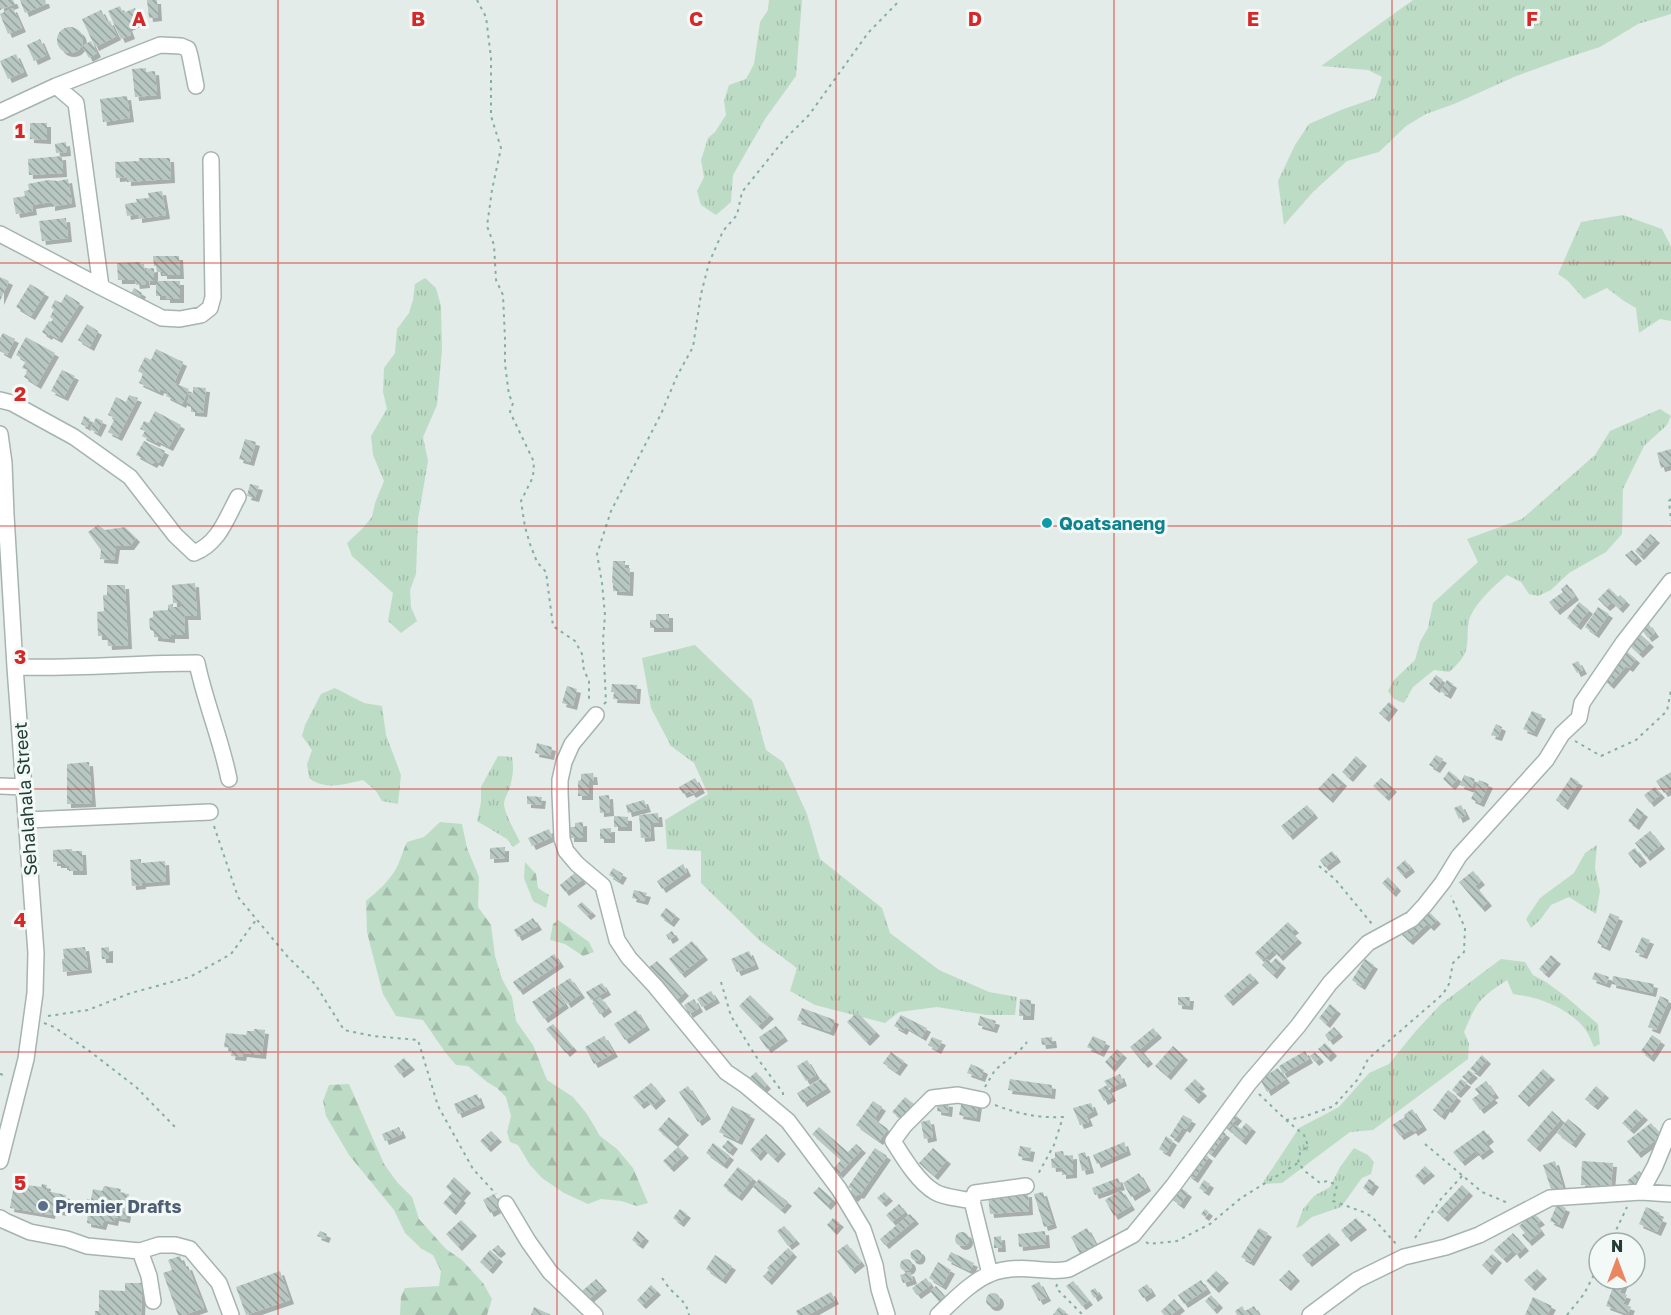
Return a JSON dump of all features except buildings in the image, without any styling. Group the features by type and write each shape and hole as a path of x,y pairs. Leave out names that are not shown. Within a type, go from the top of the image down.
{"street":[{"path":"0,112 56,86 160,45 171,44 188,49 196,86"},
{"path":"56,86 76,103 101,287"},
{"path":"0,234 162,318 180,319 201,315 210,308 213,297 211,160"},
{"path":"0,400 74,437 130,477 174,534 194,553 206,548 217,537 238,497"},
{"name":"Sehalahala Street","path":"0,434 4,463 15,667 36,953 33,1018 24,1070 0,1161"},
{"path":"938,1315 965,1290 990,1274 1012,1269 1058,1272 1069,1269 1133,1235 1173,1186 1249,1083 1298,1026 1330,982 1368,943 1412,919 1443,882 1459,856 1546,760 1562,734 1579,717 1582,703 1623,643 1671,581"},
{"path":"15,667 88,668 133,664 197,663 201,687 229,779"},
{"path":"596,715 572,744 564,762 560,793 562,839 566,850 577,864 603,886 618,940 629,958 726,1072 784,1118 839,1189 863,1229 875,1265 887,1315"},
{"path":"0,786 25,787"},
{"path":"27,820 210,812"},
{"path":"972,1201 937,1193 925,1185 893,1141 904,1126 932,1098 958,1095 982,1100"},
{"path":"1641,1192 1655,1166 1671,1127"},
{"path":"990,1274 972,1201 975,1193 1026,1186"},
{"path":"1310,1315 1357,1280 1404,1257 1446,1247 1479,1235 1550,1198 1641,1192 1671,1194"},
{"path":"506,1204 550,1272 595,1315"},
{"path":"0,1218 30,1232 68,1239 87,1246 140,1251 159,1245 175,1245 190,1249 219,1283 231,1315"},
{"path":"140,1251 149,1276 153,1301"}],"path":[{"path":"477,0 486,17 491,58 491,116 501,148 487,226 494,245 496,280 503,295 505,363 509,394 513,403 510,412 534,462 532,477 521,501 525,526 537,562 546,572 554,626 575,641 582,654 584,671 589,680 589,704 596,715 606,702 603,640 605,615 597,554 610,511 693,347 701,294 723,231 737,215 742,192 783,141 809,115 868,33 900,0"},
{"path":"1671,499 1671,521"},
{"path":"1562,734 1601,756 1636,740 1667,711 1671,690"},
{"path":"210,812 238,897 287,956 315,984 344,1030 373,1036 418,1040 438,1106 472,1169 506,1204"},
{"path":"1319,866 1335,879 1375,928 1383,934"},
{"path":"1286,1120 1303,1117 1334,1106 1358,1079 1368,1059 1443,994 1449,984 1454,963 1464,952 1465,928 1443,882"},
{"path":"33,1018 88,1010 131,993 190,976 231,954 256,919"},
{"path":"721,982 731,1016 755,1055 783,1093 784,1118"},
{"path":"33,1018 54,1027 88,1050 136,1087 175,1127"},
{"path":"1026,1186 1037,1176 1050,1154 1063,1117 1042,1118 1018,1113 982,1100 985,1087 995,1070 1027,1042"},
{"path":"1133,1235 1149,1244 1177,1241 1210,1224 1241,1198 1298,1163 1300,1153 1308,1146 1304,1135 1249,1083"},
{"path":"1425,1144 1482,1192 1507,1203 1532,1206"},
{"path":"1298,1163 1320,1183 1327,1181 1336,1185 1333,1201 1366,1213 1402,1250"},
{"path":"1410,1243 1418,1235 1441,1199 1463,1175"},
{"path":"1616,1231 1627,1208 1641,1192"},
{"path":"1058,1272 1056,1288 1083,1315"},
{"path":"662,1278 680,1297 689,1315"},
{"path":"1567,1315 1587,1288"}],"green space":[{"path":"769,0 802,0 796,76 765,119 733,175 731,202 716,215 701,205 697,191 704,177 701,160 708,138 715,132 726,115 724,101 729,85 746,79 754,64 760,22 768,10"},
{"path":"1413,0 1671,0 1671,14 1638,24 1600,47 1514,77 1426,114 1406,126 1379,152 1347,161 1313,192 1284,225 1278,181 1295,145 1309,124 1375,98 1382,77 1368,70 1321,66"},
{"path":"1623,215 1662,229 1671,246 1671,321 1660,319 1639,333 1636,308 1607,288 1584,299 1568,281 1558,274 1581,222"},
{"path":"425,278 436,288 441,306 442,350 437,405 423,437 428,461 418,519 416,574 410,590 411,607 417,621 401,633 388,621 393,593 352,556 347,543 372,517 384,481 373,455 371,436 387,409 383,392 384,368 395,353 397,329 409,313 415,284"},
{"path":"1660,409 1671,416 1667,425 1644,446 1623,489 1622,534 1606,552 1569,573 1551,590 1538,596 1529,594 1521,582 1507,575 1486,594 1473,611 1469,621 1466,650 1457,665 1449,672 1434,670 1413,687 1404,703 1394,699 1388,691 1394,680 1415,660 1420,642 1428,628 1433,603 1478,562 1467,539 1522,519 1595,455 1610,431"},
{"path":"695,645 752,700 766,750 783,762 807,814 820,859 882,908 890,933 939,970 989,992 1017,997 1015,1015 987,1015 937,1007 899,1012 885,1023 815,1005 790,991 797,968 759,940 701,883 701,851 667,849 665,820 708,794 694,763 671,746 651,708 642,658"},
{"path":"335,688 364,703 382,706 386,735 401,775 398,804 382,801 376,791 363,780 342,785 328,785 309,778 307,764 312,750 302,736 305,725 321,694"},
{"path":"498,756 512,757 512,776 504,805 520,842 513,847 507,839 477,821 481,787"},
{"path":"440,822 462,824 467,848 479,877 478,907 491,925 495,956 502,979 512,997 516,1021 533,1045 547,1080 573,1097 587,1114 600,1136 617,1149 633,1168 648,1203 637,1206 621,1201 601,1199 588,1204 564,1193 542,1178 530,1165 518,1145 510,1142 507,1132 511,1116 506,1097 468,1066 456,1065 423,1020 396,1016 383,994 367,932 366,901 393,873 407,842 424,837"},
{"path":"1597,845 1595,868 1600,891 1596,914 1569,897 1551,905 1531,928 1526,919 1540,898 1574,873 1585,853"},
{"path":"525,862 536,874 538,888 549,895 546,908 533,901 524,878"},
{"path":"558,920 589,942 594,952 583,956 565,944 550,940 553,924"},
{"path":"1501,959 1525,962 1533,975 1565,996 1598,1024 1600,1044 1594,1047 1585,1029 1562,1009 1543,1001 1513,994 1507,980 1485,996 1472,1013 1464,1032 1469,1043 1468,1059 1373,1130 1350,1132 1282,1183 1262,1184 1299,1128 1339,1107 1369,1073 1389,1064 1441,1004"},
{"path":"349,1084 384,1164 412,1197 419,1219 446,1249 462,1260 483,1283 492,1299 487,1315 400,1315 401,1297 405,1288 439,1286 441,1271 433,1255 422,1249 405,1233 394,1210 349,1155 326,1116 323,1101 329,1085"},
{"path":"1354,1148 1368,1155 1374,1162 1371,1174 1362,1178 1341,1207 1312,1217 1296,1228 1303,1209 1314,1196 1330,1187 1340,1167"}],"place":[{"name":"Qoatsaneng","path":"1047,523"},
{"name":"Premier Drafts","path":"43,1206"}]}
